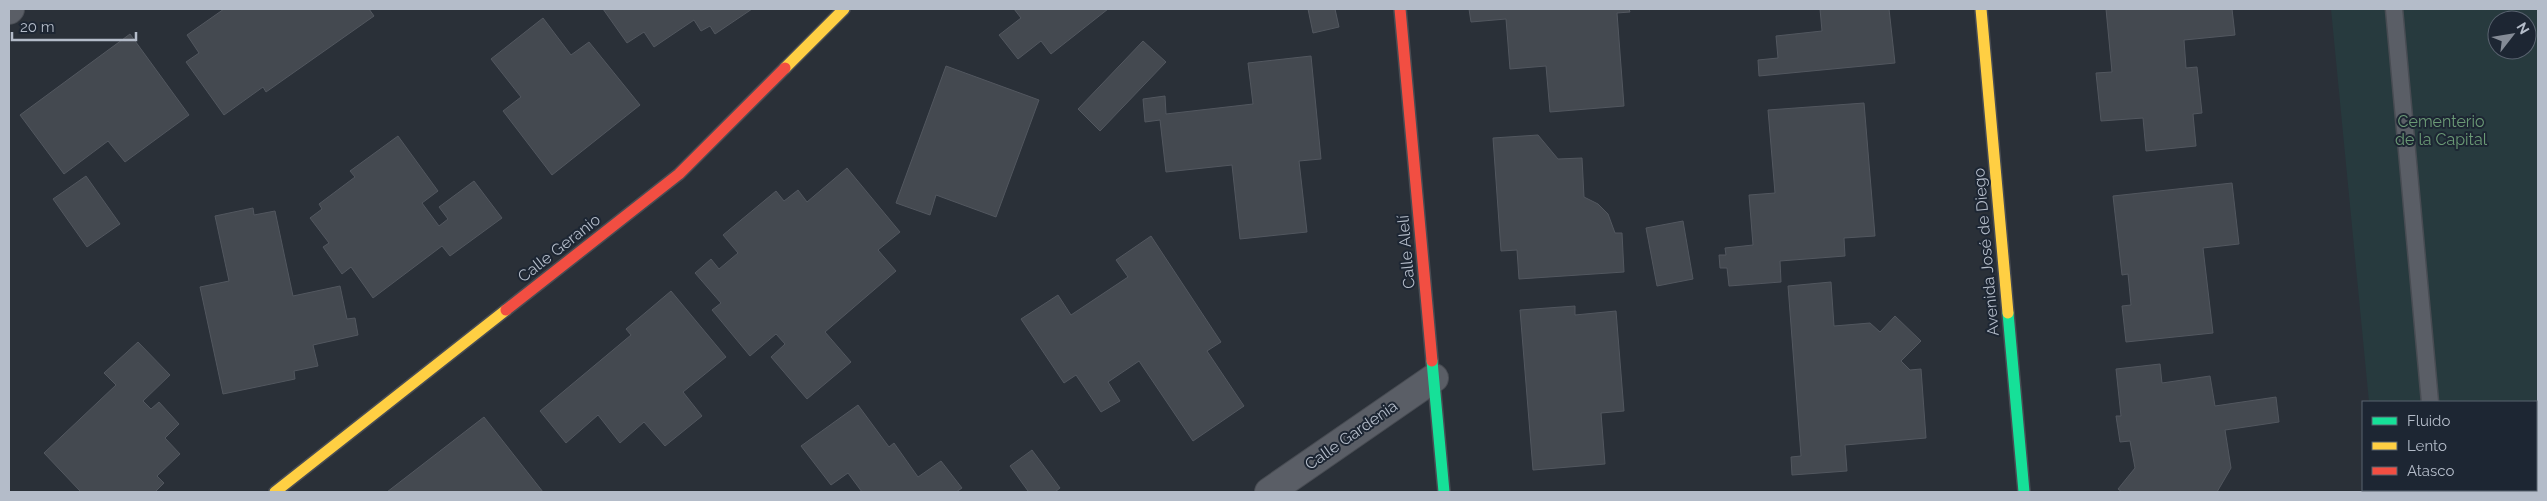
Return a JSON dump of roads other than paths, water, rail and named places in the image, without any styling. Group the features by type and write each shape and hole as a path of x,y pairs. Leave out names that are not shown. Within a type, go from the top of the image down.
{"street":[{"name":"Calle Geranio","path":"275,492 679,174 844,9"},
{"name":"Calle Alelí","path":"1400,9 1444,492"},
{"name":"Avenida José de Diego","path":"1981,9 2024,492"},
{"name":"Calle Gardenia","path":"1269,492 1434,378"}],"lane":[{"path":"2394,9 2430,401"}],"park label":[{"name":"Cementerio de la Capital","path":"2441,130"}]}
